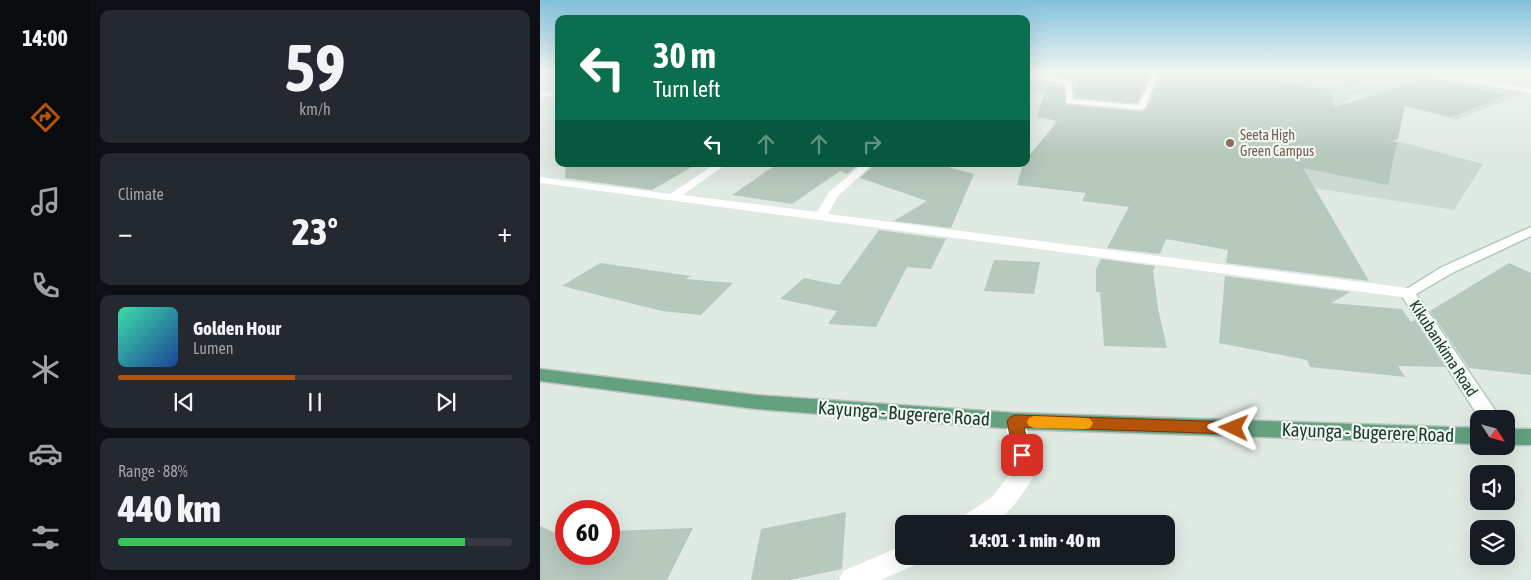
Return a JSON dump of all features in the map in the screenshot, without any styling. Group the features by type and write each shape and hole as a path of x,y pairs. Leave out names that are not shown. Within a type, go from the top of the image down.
{"main road":[{"name":"Kayunga - Bugerere Road","path":"540,375 756,402 1015,421 1470,436"},
{"path":"1515,437 1531,437"}],"street":[{"path":"673,197 717,167"},
{"path":"820,217 832,194 864,167"},
{"path":"540,180 1408,293"},
{"name":"Kikubankima Road","path":"1485,410 1408,293 1447,270 1531,231"},
{"path":"984,515 1000,504 1025,471 1015,421"},
{"path":"852,580 895,561"}],"lane":[{"path":"1069,100 1141,108 1144,100"}],"shaded area":[{"name":"Seeta High Green Campus","path":"1056,100 1348,100 1330,123 1483,164 1454,210 1050,147"},
{"name":"Seeta High Green Campus","path":"1381,100 1507,100 1456,120"}],"building":[{"path":"1042,100 1065,100 1066,105 1141,112 1147,109 1150,100 1333,100 1334,107 1357,100 1494,100 1452,117 1405,105 1398,139 1391,141 1397,143 1388,185 1303,168 1369,281 1226,263 1228,250 1166,239 1160,254 1107,248 1129,207 1082,201 1086,193 1017,185 1022,167 1030,167 1030,154 1058,121 1037,117"},
{"path":"1107,100 1138,100 1137,103"},
{"path":"566,167 692,167 652,190 565,178"},
{"path":"773,167 855,167 847,174 840,171 792,204 732,195"},
{"path":"872,167 948,167 974,174 951,228 894,221 927,201 860,178"},
{"path":"879,230 946,239 931,269 907,267 876,327 828,324 837,311 780,299 804,278 839,285"},
{"path":"1101,259 1155,266 1153,271 1158,308 1167,348 1104,346 1100,292 1096,292 1096,269"},
{"path":"994,260 1040,262 1034,294 984,291"},
{"path":"600,263 691,276 686,279 733,283 701,315 662,311 562,286"},
{"path":"1509,263 1531,273 1531,375 1469,368 1430,311"},
{"path":"1225,276 1350,292 1331,303 1402,309 1411,322 1415,320 1445,367 1398,366 1405,377 1310,367 1307,360 1219,343"},
{"path":"846,512 842,569 790,580 751,580 761,529"},
{"path":"540,526 555,533 555,565 620,565 620,531 693,528 667,580 540,580"}],"slow traffic":[{"path":"1034,422 1085,423"}],"place":[{"name":"Seeta High Green Campus","path":"1230,143"}],"route":[{"path":"1022,455 1015,421 1234,428"}]}
